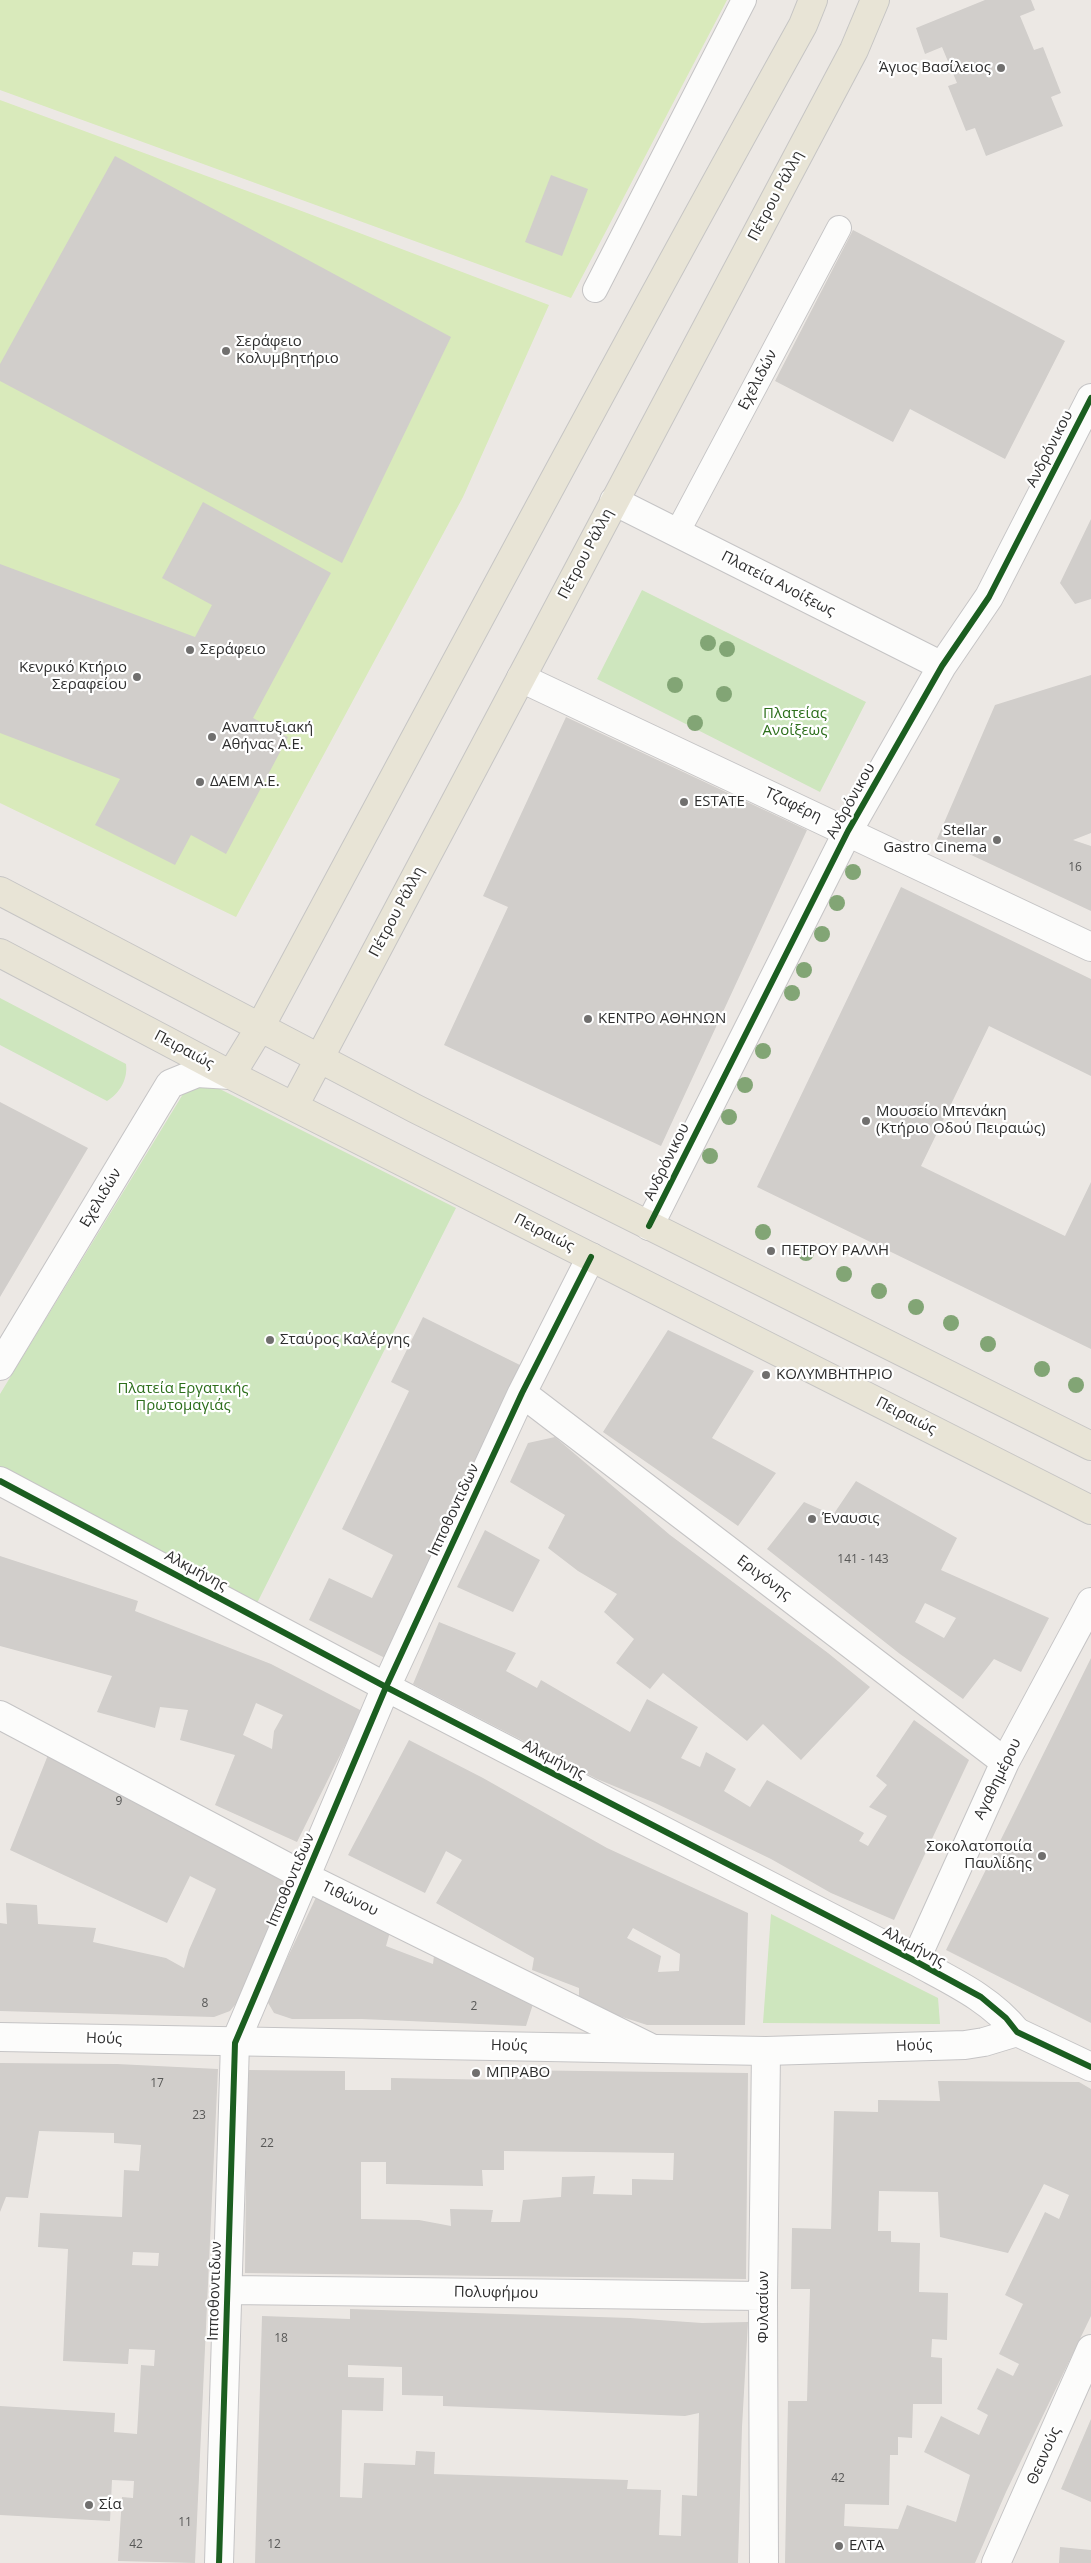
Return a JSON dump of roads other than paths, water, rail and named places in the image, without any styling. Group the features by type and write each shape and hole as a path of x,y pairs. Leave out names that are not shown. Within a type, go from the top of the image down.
{"main road":[{"path":"231,1075 259,1029 617,361 803,25 813,0"},
{"name":"Πέτρου Ράλλη","path":"294,1106 854,50 876,0"},
{"path":"0,892 319,1060 1091,1446"},
{"name":"Πειραιώς","path":"0,953 231,1075 1091,1510"}],"street":[{"name":"Ανδρόνικου","path":"650,1226 848,831 942,666 989,597 1091,398"},
{"name":"Πλατεία Ανοίξεως","path":"614,501 942,666"},
{"name":"Τζαφέρη","path":"521,678 1091,947"},
{"name":"Εχελιδών","path":"0,1366 170,1084 197,1073 231,1075"},
{"name":"Ιπποθοντιδων","path":"219,2563 235,2043 386,1687 522,1393 591,1257"},
{"name":"Εριγόνης","path":"522,1393 1005,1762"},
{"name":"Αλκμήνης","path":"0,1481 386,1687 914,1961 980,1997 1006,2018 1017,2032 1091,2067"},
{"name":"Αγαθημέρου","path":"914,1961 1005,1762 1091,1602"},
{"name":"Τιθώνου","path":"0,1715 306,1877 651,2048"},
{"name":"Ηούς","path":"0,2037 235,2043 766,2051 965,2045 984,2042 1017,2032"},
{"name":"Φυλασίων","path":"764,2563 763,2296 766,2051"},
{"name":"Πολυφήμου","path":"228,2290 763,2296"},
{"name":"Θεανούς","path":"996,2563 1091,2349"}],"lane":[{"path":"595,290 744,0"},
{"name":"Εχελιδών","path":"677,532 839,228"}],"place":[{"name":"Άγιος Βασίλειος","path":"1001,68"},
{"name":"Σεράφειο Κολυμβητήριο","path":"226,351"},
{"name":"Σεράφειο","path":"190,650"},
{"name":"Κενρικό Κτήριο Σεραφείου","path":"137,677"},
{"name":"Αναπτυξιακή Αθήνας Α.Ε.","path":"212,737"},
{"name":"ΔΑΕΜ A.E.","path":"200,782"},
{"name":"ESTATE","path":"684,802"},
{"name":"Stellar Gastro Cinema","path":"997,840"},
{"name":"ΚΕΝΤΡΟ ΑΘΗΝΩΝ","path":"588,1019"},
{"name":"Μουσείο Μπενάκη (Κτήριο Οδού Πειραιώς)","path":"866,1121"},
{"name":"ΠΕΤΡΟΥ ΡΑΛΛΗ","path":"771,1251"},
{"name":"Σταύρος Καλέργης","path":"270,1340"},
{"name":"ΚΟΛΥΜΒΗΤΗΡΙΟ","path":"766,1375"},
{"name":"Έναυσις","path":"812,1519"},
{"name":"Σοκολατοποιία Παυλίδης","path":"1042,1856"},
{"name":"ΜΠΡΑΒΟ","path":"476,2073"},
{"name":"Σία","path":"89,2505"},
{"name":"ΕΛΤΑ","path":"839,2546"}],"park label":[{"name":"Πλατείας Ανοίξεως","path":"795,722"},
{"name":"Πλατεία Εργατικής Πρωτομαγιάς","path":"183,1398"}]}
